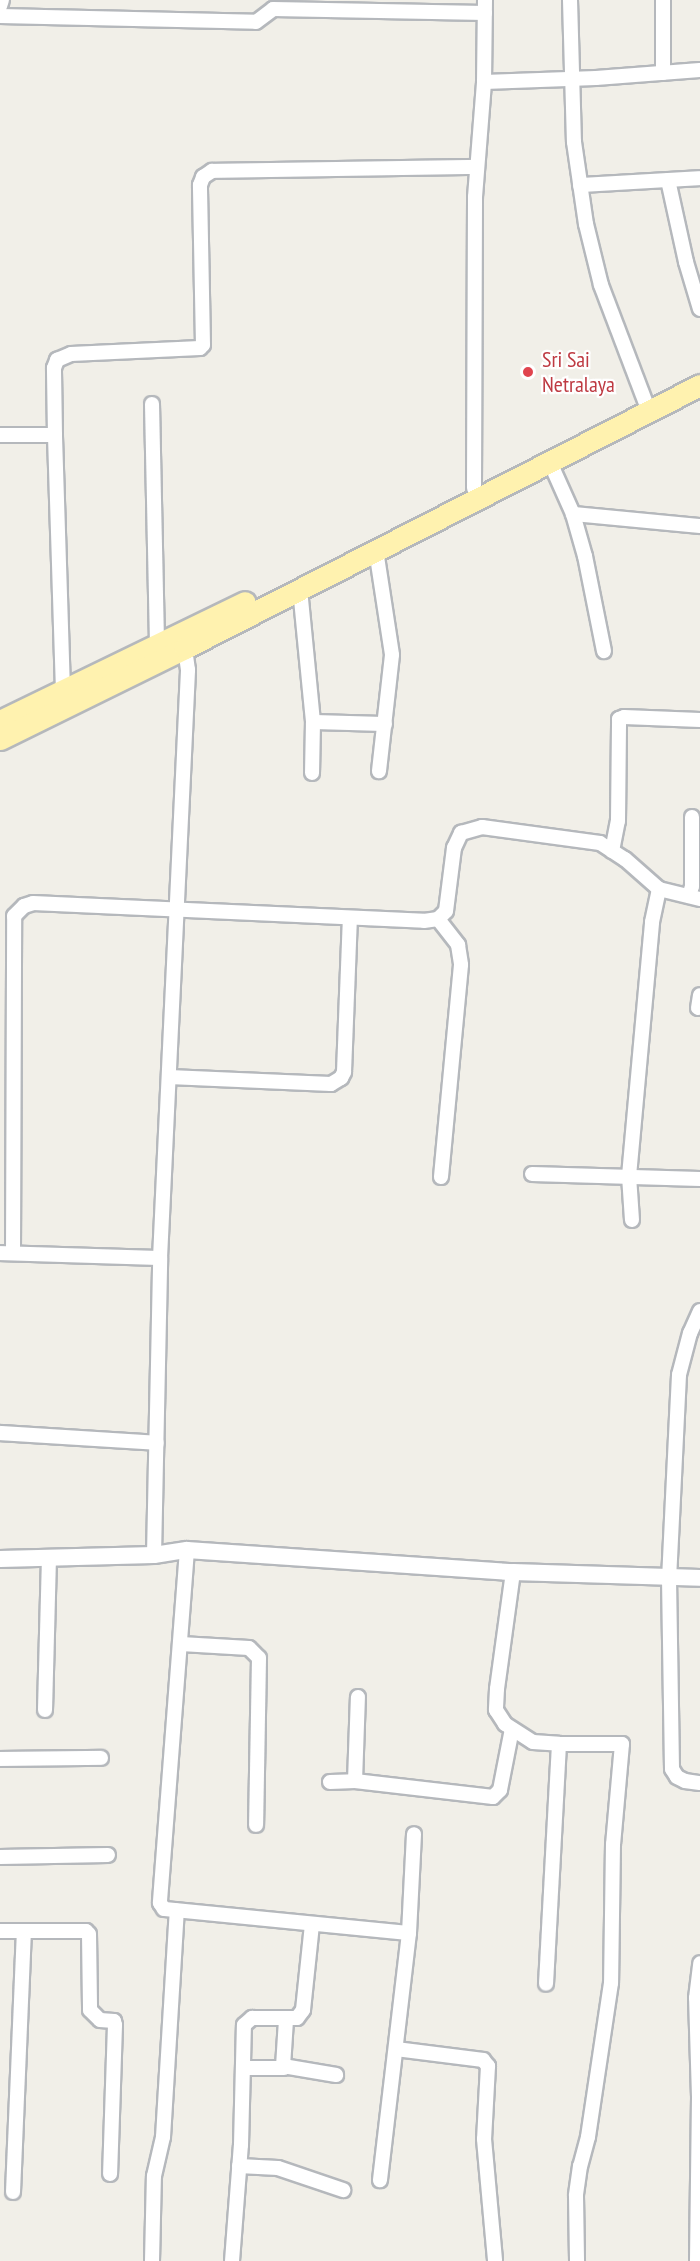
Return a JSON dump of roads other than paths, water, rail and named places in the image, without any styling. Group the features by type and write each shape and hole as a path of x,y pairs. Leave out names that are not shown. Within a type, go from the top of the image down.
{"main road":[{"path":"0,739 474,488 700,373"},
{"path":"0,721 158,645 183,641 300,589 700,385"}],"street":[{"path":"0,6 2,0"},
{"path":"570,0 570,80 574,142 586,224 601,285 645,401"},
{"path":"663,0 663,73"},
{"path":"0,16 256,22 273,9 485,6 484,82 475,197 474,488"},
{"path":"484,82 570,80 700,70"},
{"path":"63,691 54,368 62,357 71,354 196,350 203,345 200,185 203,177 212,171 477,167"},
{"path":"580,185 700,178"},
{"path":"668,180 686,262 700,309"},
{"path":"152,404 158,645"},
{"path":"0,435 55,435"},
{"path":"549,460 573,514 585,556 604,651"},
{"path":"573,514 700,526"},
{"path":"376,550 392,655 380,771"},
{"path":"300,589 313,722 312,773"},
{"path":"154,1555 160,1258 188,670 183,641"},
{"path":"612,850 618,821 620,719 624,717 700,720"},
{"path":"313,722 385,724"},
{"path":"160,1258 6,1252 14,916 24,906 33,903 424,921 438,919 446,911 454,848 461,833 482,826 600,843 612,850 659,889 694,897 692,817"},
{"path":"632,1220 629,1176 652,922 659,889"},
{"path":"169,1077 331,1084 341,1078 344,1072 350,918"},
{"path":"438,919 458,945 461,965 441,1177"},
{"path":"532,1174 700,1179"},
{"path":"700,1311 690,1333 679,1375 669,1578 672,1769 677,1777 700,1784"},
{"path":"0,1433 157,1443"},
{"path":"0,1559 154,1555 187,1550 513,1572 700,1578"},
{"path":"187,1550 160,1902 164,1909 409,1933"},
{"path":"45,1710 49,1557"},
{"path":"513,1572 496,1710 505,1724 533,1742 622,1744 613,1844 611,1983 588,2137 579,2176 578,2261"},
{"path":"181,1644 249,1648 259,1658 256,1825"},
{"path":"355,1780 358,1697"},
{"path":"330,1782 355,1780 494,1797 500,1790 512,1729"},
{"path":"546,1984 559,1744"},
{"path":"0,1759 101,1758"},
{"path":"380,2180 409,1933 414,1834"},
{"path":"0,1857 108,1855"},
{"path":"152,2261 154,2176 163,2138 177,1910"},
{"path":"232,2261 239,2166 244,2025 252,2018 286,2020 297,2018 303,2010 312,1924"},
{"path":"0,1931 86,1931 88,1934 90,2010 100,2020 112,2020 116,2025 110,2174"},
{"path":"13,2192 24,1931"},
{"path":"697,2261 699,2097 696,1998 700,1963"},
{"path":"284,2068 282,2064 286,2020"},
{"path":"396,2049 483,2060 488,2066 484,2139 495,2261"},
{"path":"243,2068 284,2068 336,2074"},
{"path":"239,2166 278,2168 343,2190"}],"place":[{"name":"Sri Sai Netralaya","path":"528,372"}]}
